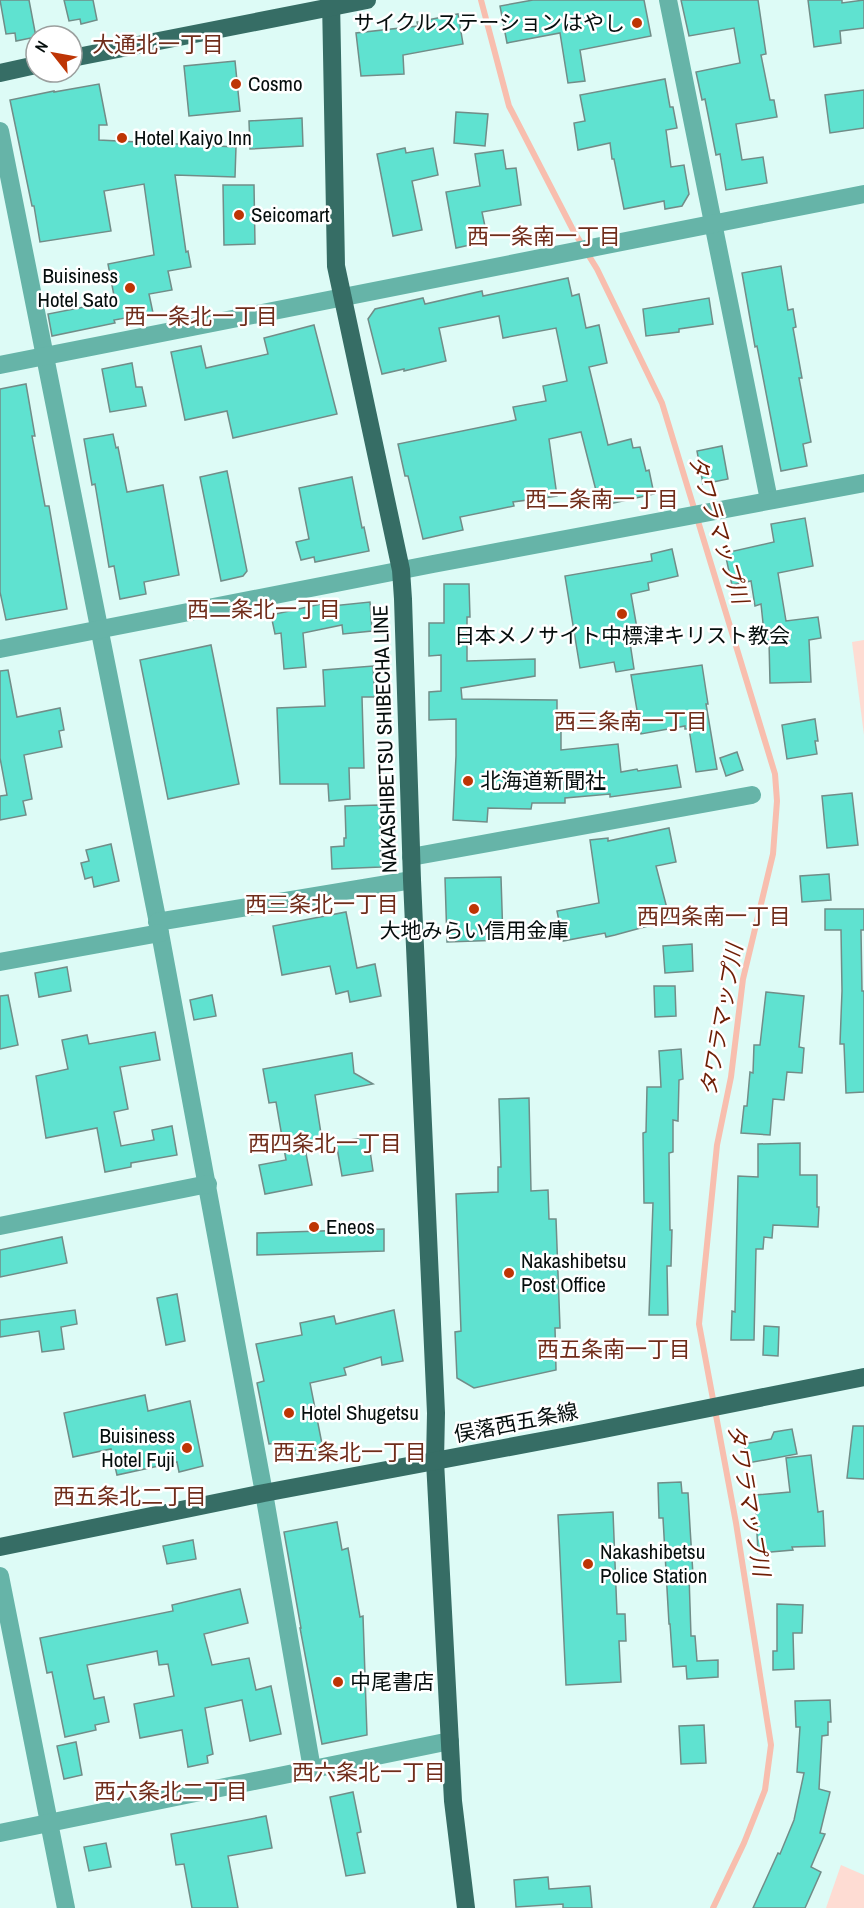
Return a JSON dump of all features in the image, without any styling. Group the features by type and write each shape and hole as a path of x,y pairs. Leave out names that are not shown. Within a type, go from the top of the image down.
{"main road":[{"path":"84,55 331,3 367,0"},
{"name":"NAKASHIBETSU SHIBECHA LINE","path":"331,3 336,266 341,298 401,570 411,857 436,1413 435,1461 453,1801 466,1908"},
{"path":"0,73 24,68"},
{"name":"俣落西五条線","path":"0,1547 264,1493 864,1377"}],"street":[{"path":"668,0 769,500"},
{"path":"0,131 208,1184 312,1769"},
{"path":"0,365 864,194"},
{"path":"0,649 401,570 864,483"},
{"path":"411,857 752,795"},
{"path":"0,962 159,928 412,880"},
{"path":"0,1226 208,1184"},
{"path":"0,1576 66,1908"},
{"path":"0,1833 450,1741"}],"shaded area":[{"path":"864,640 864,735 852,642"},
{"path":"841,1865 864,1875 864,1908 826,1908"}],"building":[{"path":"0,0 29,0 34,24 24,24 24,39 16,41 15,33 6,34"},
{"path":"64,0 93,0 97,20 81,24 80,19 69,21"},
{"path":"533,0 644,0 651,36 580,50 585,81 568,83 560,33 507,43 500,6"},
{"path":"681,0 758,0 766,54 761,55 770,100 774,100 777,117 736,124 742,160 763,157 767,183 726,190 720,154 716,155 705,99 702,100 696,72 740,63 734,28 689,36"},
{"path":"808,0 842,0 842,3 864,0 864,28 840,31 841,43 814,47"},
{"path":"458,14 463,44 403,55 404,74 361,76 356,33 418,26 417,22"},
{"path":"235,61 240,111 189,116 184,66"},
{"path":"665,79 670,107 673,107 677,128 666,130 671,167 684,165 689,194 682,206 665,209 664,201 624,209 610,143 578,150 574,123 585,121 580,95"},
{"path":"99,84 107,125 99,125 99,140 236,147 235,177 175,175 186,252 188,251 191,267 168,271 172,290 149,294 153,313 114,320 115,323 52,336 48,314 115,301 108,264 154,255 144,184 104,191 111,231 40,242 10,100"},
{"path":"864,90 864,128 830,133 825,95"},
{"path":"456,112 488,114 485,146 454,143"},
{"path":"302,118 303,146 250,149 249,121"},
{"path":"405,148 406,153 433,148 438,175 412,181 422,230 393,236 377,154"},
{"path":"503,150 506,169 516,168 521,205 482,212 488,241 456,248 446,192 480,186 475,154"},
{"name":"Seicomart","path":"223,185 254,185 255,244 224,245"},
{"path":"781,266 788,310 793,309 796,327 793,328 802,378 799,378 811,442 803,444 807,466 781,471 742,273"},
{"path":"568,278 572,296 579,294 586,328 599,325 607,363 589,367 608,445 631,439 633,448 640,447 646,471 649,470 654,494 600,506 581,432 549,439 557,496 513,502 514,506 460,517 463,530 423,539 398,444 516,420 513,407 546,401 543,386 567,381 556,328 503,338 499,316 439,328 446,361 382,374 368,319 375,309 423,298 425,304 482,291 483,296"},
{"path":"709,298 713,324 679,329 679,332 646,336 643,309"},
{"path":"314,325 337,414 233,438 227,411 185,420 171,352 201,346 206,368 268,354 264,338"},
{"path":"132,363 136,387 142,387 146,406 110,412 102,369"},
{"path":"26,384 35,436 32,436 45,506 49,506 67,609 6,620 0,592 0,389"},
{"path":"113,434 116,448 118,447 127,492 163,485 179,575 144,582 146,594 120,599 114,566 109,567 95,484 92,485 84,439"},
{"path":"722,446 728,479 703,484 697,451"},
{"path":"227,471 247,571 243,576 221,581 200,477"},
{"path":"352,477 369,551 315,562 314,557 301,560 296,542 309,539 299,488"},
{"path":"805,518 813,566 778,573 786,621 818,617 821,638 809,640 811,682 770,683 769,641 765,642 761,604 755,606 751,581 732,585 725,553 774,542 771,524"},
{"path":"672,549 678,576 648,583 649,590 631,594 638,634 629,636 634,669 616,672 614,662 580,668 565,576 652,561 651,554"},
{"path":"444,584 469,584 470,617 467,617 467,661 535,659 535,676 461,688 462,699 557,700 557,711 561,711 561,750 618,744 621,772 677,765 681,787 610,797 610,794 565,798 565,803 532,803 531,809 488,808 487,822 453,820 456,719 429,720 429,692 441,691 441,655 429,656 429,623 444,623"},
{"path":"370,602 372,631 343,634 342,625 303,633 306,667 284,669 281,633 275,634 271,615 321,604 322,607"},
{"path":"211,645 239,784 168,799 140,660"},
{"path":"702,665 717,769 696,772 689,729 685,729 685,726 641,734 631,675"},
{"path":"373,666 375,697 362,697 364,768 349,768 350,799 329,801 328,784 280,784 277,708 325,706 323,670"},
{"path":"8,670 17,717 60,708 64,730 59,731 62,747 24,755 32,799 23,801 26,815 0,820 0,796 7,795 0,758 0,671"},
{"path":"815,719 817,754 787,759 782,725"},
{"path":"737,752 743,770 726,776 720,758"},
{"path":"852,793 858,845 827,848 822,796"},
{"path":"380,805 381,867 332,869 331,847 344,846 344,838 346,838 345,806"},
{"path":"669,828 676,862 656,866 670,920 606,937 605,933 563,941 557,911 599,903 590,840 608,838 608,841"},
{"path":"111,844 119,881 94,887 92,877 85,879 81,863 89,861 86,850"},
{"path":"829,874 831,900 802,902 800,876"},
{"name":"大地みらい信用金庫","path":"501,877 503,940 447,942 445,878"},
{"path":"825,909 864,909 864,930 861,930 862,991 864,991 864,1092 846,1093 844,1044 840,1044 841,930 825,930"},
{"path":"346,912 357,968 375,964 381,996 350,1002 348,991 336,994 330,966 282,975 273,926"},
{"path":"692,944 693,971 665,973 663,946"},
{"path":"67,967 71,991 39,997 35,973"},
{"path":"654,986 675,986 676,1016 655,1017"},
{"path":"766,992 804,996 799,1047 804,1048 802,1073 787,1072 784,1100 773,1099 770,1135 741,1133 744,1106 747,1106 750,1072 753,1073 754,1045 760,1045"},
{"path":"8,995 18,1045 0,1049 0,996"},
{"path":"212,995 216,1016 194,1020 190,1000"},
{"path":"155,1032 160,1060 120,1067 128,1109 114,1112 121,1146 154,1140 152,1130 172,1126 177,1155 131,1163 131,1167 105,1172 97,1128 46,1138 36,1076 68,1069 62,1040 87,1035 89,1044"},
{"path":"681,1049 683,1079 679,1080 678,1121 673,1120 673,1152 669,1153 670,1230 672,1230 671,1266 667,1266 668,1315 649,1315 653,1203 644,1203 643,1133 646,1132 647,1087 661,1087 659,1051"},
{"path":"352,1053 354,1073 373,1084 315,1095 322,1140 304,1143 312,1185 265,1194 259,1165 286,1160 276,1102 269,1103 263,1069"},
{"name":"Nakashibetsu Post Office","path":"529,1098 531,1191 548,1190 549,1219 556,1219 560,1328 555,1328 556,1370 474,1388 457,1378 455,1332 461,1331 456,1194 498,1192 498,1167 501,1167 499,1099"},
{"path":"368,1137 373,1171 342,1176 336,1142"},
{"path":"800,1143 800,1175 817,1175 818,1227 773,1225 772,1238 764,1237 763,1249 756,1249 754,1340 731,1340 732,1311 735,1312 738,1176 758,1177 758,1144"},
{"path":"384,1229 384,1251 257,1255 257,1233"},
{"path":"62,1237 67,1263 0,1277 0,1250"},
{"path":"177,1294 185,1341 166,1345 157,1298"},
{"path":"75,1310 77,1324 61,1327 64,1349 42,1352 39,1331 0,1337 0,1320"},
{"name":"Hotel Shugetsu","path":"394,1310 403,1361 382,1365 381,1357 344,1368 346,1375 310,1383 323,1449 281,1457 278,1443 269,1444 257,1383 264,1381 256,1344 302,1335 300,1323 334,1316 336,1324"},
{"path":"764,1326 779,1327 778,1356 763,1355"},
{"path":"145,1395 148,1411 190,1401 203,1466 179,1472 177,1462 117,1475 111,1449 73,1457 64,1413"},
{"path":"853,1426 864,1426 864,1479 847,1478"},
{"path":"792,1429 797,1454 748,1463 744,1444 771,1439 774,1432"},
{"path":"811,1455 818,1512 823,1511 825,1546 792,1547 793,1550 758,1553 755,1495 790,1492 786,1458"},
{"path":"681,1482 682,1493 688,1493 693,1575 689,1575 691,1636 695,1636 697,1661 718,1660 718,1677 687,1679 686,1666 673,1667 663,1518 659,1518 658,1483"},
{"name":"Nakashibetsu Police Station","path":"613,1512 617,1614 625,1614 626,1641 619,1641 621,1682 566,1685 558,1515"},
{"path":"337,1522 342,1550 348,1548 360,1617 363,1616 367,1735 322,1744 284,1532"},
{"path":"193,1540 196,1559 167,1564 163,1546"},
{"path":"240,1589 248,1623 204,1634 212,1665 249,1658 256,1690 271,1686 281,1734 250,1741 242,1700 205,1708 213,1754 207,1756 208,1763 188,1767 182,1730 140,1738 134,1704 174,1696 168,1664 159,1665 157,1651 87,1665 94,1699 104,1697 109,1722 95,1725 96,1730 65,1737 52,1672 47,1673 40,1638 173,1611 172,1605"},
{"path":"777,1604 803,1605 802,1633 793,1633 794,1669 773,1670 773,1651 777,1651"},
{"path":"830,1700 831,1722 828,1722 828,1735 822,1736 819,1789 830,1792 820,1833 825,1834 811,1867 821,1872 805,1908 753,1908 794,1820 804,1773 797,1772 800,1727 796,1727 795,1701"},
{"path":"704,1725 706,1763 681,1764 679,1726"},
{"path":"76,1742 82,1775 64,1779 57,1746"},
{"path":"353,1792 361,1832 357,1833 365,1873 346,1876 330,1797"},
{"path":"266,1816 272,1848 228,1856 238,1908 192,1908 184,1864 176,1865 171,1834"},
{"path":"106,1843 111,1867 89,1871 84,1847"},
{"path":"548,1877 549,1889 590,1886 592,1908 563,1908 563,1904 516,1907 514,1880"}],"waterway":[{"name":"タワラマップ川","path":"481,0 509,106 573,230 597,269 662,403 775,774 777,801 773,854 743,979 731,1077 717,1145 699,1324 736,1523 771,1745 765,1790 744,1843 713,1908"}],"place":[{"name":"サイクルステーションはやし","path":"637,23"},
{"name":"Cosmo","path":"236,84"},
{"name":"Hotel Kaiyo Inn","path":"122,138"},
{"name":"Seicomart","path":"239,215"},
{"name":"Buisiness Hotel Sato","path":"130,288"},
{"name":"日本メノサイト中標津キリスト教会","path":"622,614"},
{"name":"北海道新聞社","path":"468,781"},
{"name":"大地みらい信用金庫","path":"474,909"},
{"name":"Eneos","path":"314,1227"},
{"name":"Nakashibetsu Post Office","path":"509,1273"},
{"name":"Hotel Shugetsu","path":"289,1413"},
{"name":"Buisiness Hotel Fuji","path":"187,1448"},
{"name":"Nakashibetsu Police Station","path":"588,1564"},
{"name":"中尾書店","path":"338,1682"}],"district":[{"name":"大通北一丁目","path":"158,44"},
{"name":"西一条南一丁目","path":"544,236"},
{"name":"西一条北一丁目","path":"201,316"},
{"name":"西二条南一丁目","path":"602,499"},
{"name":"西二条北一丁目","path":"264,609"},
{"name":"西三条南一丁目","path":"631,721"},
{"name":"西三条北一丁目","path":"322,904"},
{"name":"西四条南一丁目","path":"714,916"},
{"name":"西四条北一丁目","path":"325,1143"},
{"name":"西五条南一丁目","path":"614,1349"},
{"name":"西五条北一丁目","path":"350,1452"},
{"name":"西五条北二丁目","path":"130,1496"},
{"name":"西六条北一丁目","path":"369,1772"},
{"name":"西六条北二丁目","path":"171,1791"}]}
